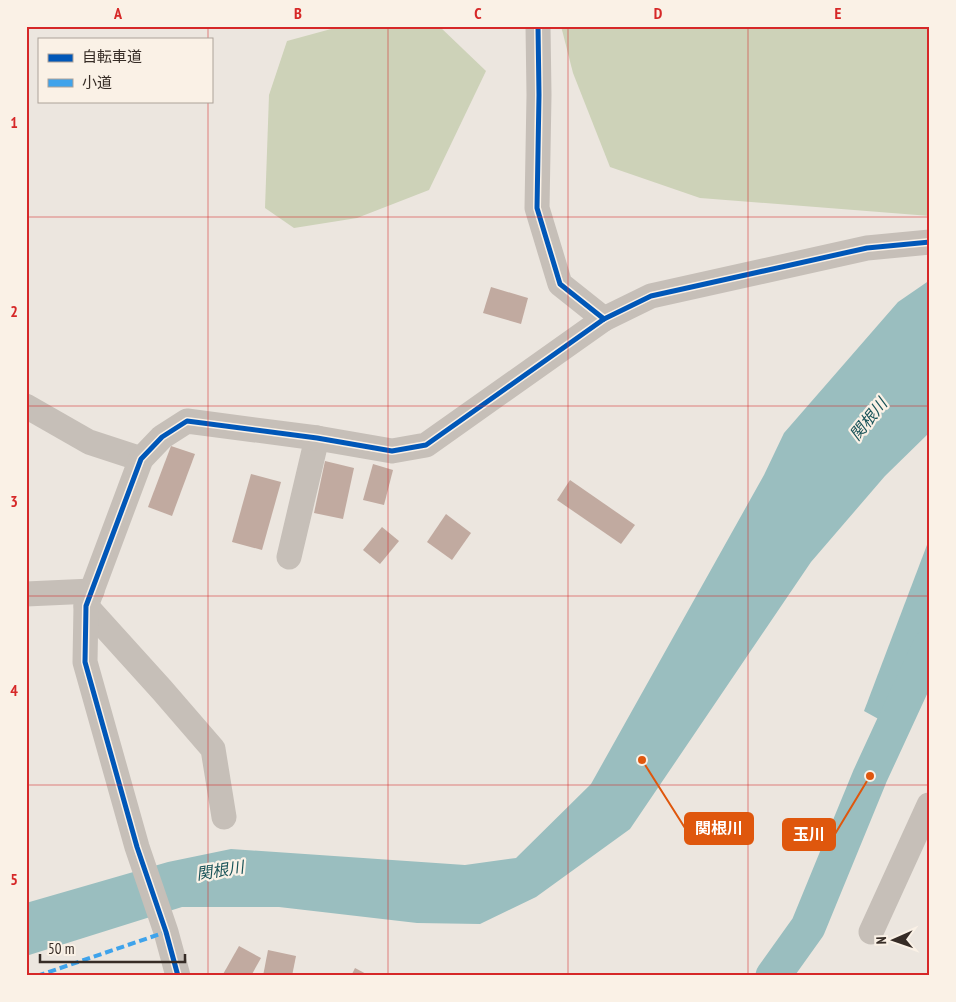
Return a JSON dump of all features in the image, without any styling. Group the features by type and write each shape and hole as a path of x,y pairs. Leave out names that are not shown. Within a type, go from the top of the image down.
{"street":[{"path":"538,26 537,208 560,284 604,319"},
{"path":"178,976 166,932 137,847 85,662 89,599 141,458 162,437 187,421 317,438 392,451 426,445 604,319 651,296 867,248 930,242"},
{"path":"26,406 90,442 141,458"},
{"path":"289,557 317,438"},
{"path":"26,594 89,599 162,690 213,749 224,816"},
{"path":"871,932 930,805"}],"green space":[{"path":"342,26 439,26 486,71 429,190 357,218 294,228 265,208 269,95 287,41"},
{"path":"561,26 930,26 930,216 700,198 610,167 573,73"}],"water":[{"path":"930,280 930,432 885,476 811,562 630,829 536,897 480,924 417,923 279,907 182,907 26,956 26,903 168,862 231,849 465,865 516,858 591,784 764,475 784,433 898,302"},
{"path":"930,537 930,661 902,732 864,711"}],"building":[{"path":"491,287 528,298 521,324 483,313"},
{"path":"171,446 195,454 172,516 148,507"},
{"path":"325,461 354,468 343,519 314,513"},
{"path":"373,464 393,470 384,505 363,500"},
{"path":"251,474 281,482 262,550 232,542"},
{"path":"570,480 635,525 621,544 557,500"},
{"path":"446,514 471,533 452,560 427,542"},
{"path":"382,527 399,541 380,564 363,550"},
{"path":"239,946 261,958 251,976 222,976"},
{"path":"268,950 296,956 292,976 263,976"},
{"path":"355,968 370,976 351,976"}],"waterway":[{"path":"773,976 808,927 870,776 930,646"}],"marked path":[{"path":"37,976 166,932"}],"cycle path":[{"path":"538,26 537,208 560,284 604,319"},
{"path":"178,976 166,932 137,847 85,662 86,606 141,459 162,437 187,421 317,438 392,451 426,445 604,319 651,296 867,248 930,242"}],"place":[{"name":"関根川","path":"642,760"},
{"name":"玉川","path":"870,776"}]}
